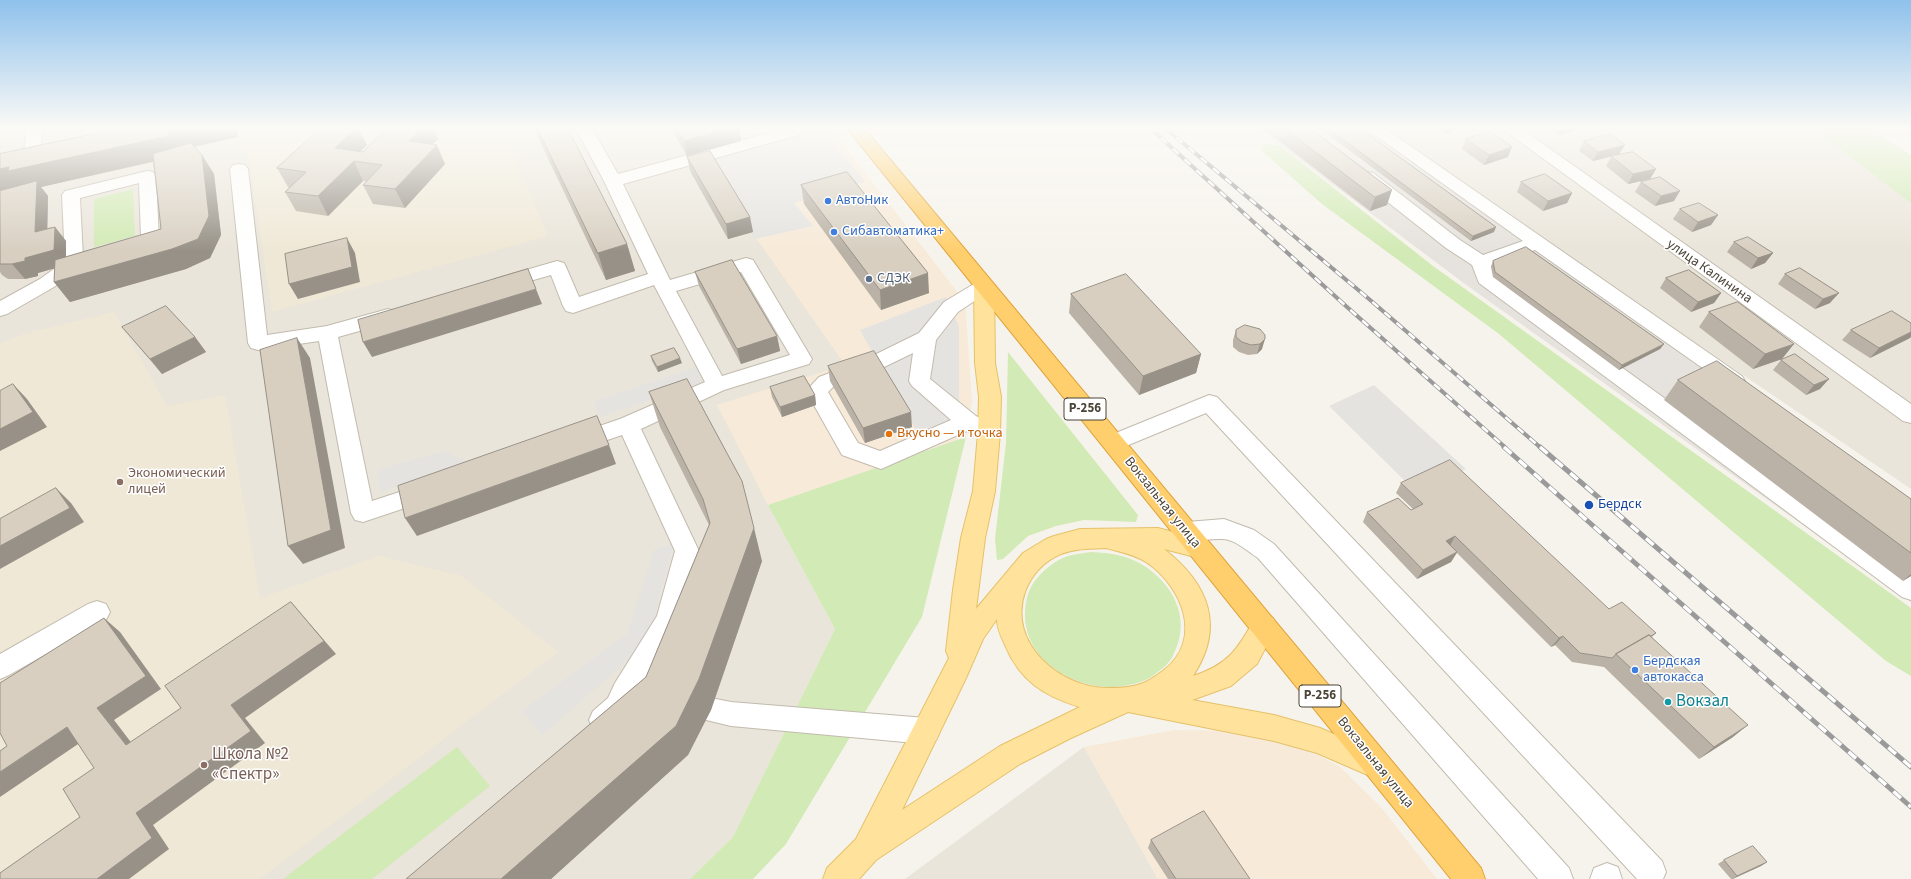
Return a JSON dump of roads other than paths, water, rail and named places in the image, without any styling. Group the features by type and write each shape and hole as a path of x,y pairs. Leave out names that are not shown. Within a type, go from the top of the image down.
{"highway":[{"name":"Вокзальная улица","path":"887,168 1114,443 1470,879"}],"main road":[{"path":"957,670 965,590 984,491 989,433 990,397 985,363 984,286"},
{"path":"855,868 957,670 973,633 991,607 1032,560 1054,546 1080,539 1158,538 1193,540"},
{"path":"855,868 1010,755 1060,729 1127,700 1145,696 1161,688 1180,673 1193,654 1198,632 1196,610 1187,588 1173,570 1154,555 1131,544 1107,539"},
{"path":"1017,579 1009,602 1010,628 1020,652 1040,675 1066,691 1096,700 1127,700 1274,728 1320,741 1377,766"},
{"path":"1161,688 1192,688 1222,678 1248,656 1264,626"}],"street":[{"path":"606,168 662,283 717,385"},
{"path":"613,181 661,168"},
{"path":"1356,168 1453,244 1481,262 1486,279 1911,590"},
{"path":"1429,168 1747,389"},
{"name":"улица Калинина","path":"1564,168 1911,415"},
{"path":"238,169 258,343 327,333 411,309"},
{"path":"0,309 47,283 74,264 150,241 147,176 71,195 74,264"},
{"path":"1481,262 1536,243"},
{"path":"480,289 557,267 573,306 662,283 746,264 802,359 717,385 628,425 554,450"},
{"path":"968,422 880,460 850,449 817,391 826,382 871,365 926,338 951,307 984,286"},
{"path":"327,333 363,513 450,484"},
{"path":"926,338 919,381 968,422 989,433"},
{"path":"1114,443 1209,403 1651,872"},
{"path":"588,732 629,707 624,692 670,619 687,551 628,425"},
{"path":"1193,540 1224,529 1246,537 1266,550 1558,879"},
{"path":"0,667 97,612"},
{"path":"711,710 730,714 926,731"}],"railway":[{"path":"1194,168 1347,307 1506,448"},
{"path":"1213,168 1369,299 1541,448"},
{"path":"1504,447 1911,807"},
{"path":"1540,447 1911,767"}],"place":[{"name":"АвтоНик","path":"828,201"},
{"name":"Сибавтоматика+","path":"834,232"},
{"name":"СДЭК","path":"869,279"},
{"name":"Вкусно — и точка","path":"889,434"},
{"name":"Экономический лицей","path":"120,482"},
{"name":"Бердск","path":"1589,505"},
{"name":"Бердская автокасса","path":"1635,670"},
{"name":"Вокзал","path":"1668,702"},
{"name":"Школа №2 «Спектр»","path":"204,765"}]}
